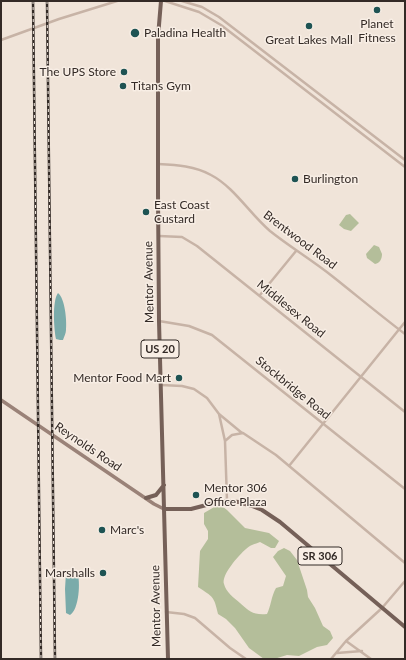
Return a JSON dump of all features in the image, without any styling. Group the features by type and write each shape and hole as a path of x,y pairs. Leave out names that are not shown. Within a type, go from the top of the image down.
{"main road":[{"name":"Mentor Avenue","path":"161,1 158,37 158,164 168,659"},
{"name":"Reynolds Road","path":"1,400 157,506 164,508"},
{"path":"146,498 156,495 164,485"},
{"name":"SR 306","path":"164,508 191,509 227,501 252,506 271,516 405,627"}],"street":[{"path":"1,40 59,19 116,1"},
{"path":"165,1 199,12 217,22 405,167"},
{"path":"182,1 202,7 219,17 405,160"},
{"name":"Brentwood Road","path":"158,164 199,169 213,176 229,189 255,217 296,251 330,275 405,334"},
{"name":"Middlesex Road","path":"159,236 182,237 198,246 405,412"},
{"path":"260,295 296,251"},
{"name":"Stockbridge Road","path":"160,321 189,326 212,335 405,489"},
{"path":"289,466 405,322"},
{"path":"162,385 182,386 194,389 206,398 219,414 243,434 270,451 289,466 405,563"},
{"path":"219,414 225,441 227,501"},
{"path":"225,441 232,435 243,434"},
{"path":"331,659 346,641 382,608 405,580"},
{"path":"166,612 184,614 195,618 230,648 246,659"},
{"path":"346,641 362,651 371,659"},
{"path":"336,654 362,651"}],"green space":[{"path":"350,214 359,223 351,231 344,229 339,225 346,215"},
{"path":"374,245 379,247 382,254 382,258 375,264 367,258 366,254"},
{"path":"216,506 223,507 227,510 245,528 269,533 279,541 275,548 271,548 260,542 249,546 235,560 224,580 225,587 228,592 249,611 258,614 267,614 276,588 283,586 286,576 273,557 278,551 284,548 290,551 297,560 308,597 323,626 330,631 333,638 327,645 317,647 299,656 287,655 274,659 264,659 249,648 235,628 226,619 218,614 214,600 198,587 200,551 208,539 208,531 204,524 204,513"}],"water":[{"path":"58,293 64,305 66,316 66,331 63,340 56,339 54,308"},
{"path":"77,572 79,582 77,602 73,612 70,615 66,613 65,589 66,573"}],"railway":[{"path":"33,1 41,659"},
{"path":"47,1 55,659"}],"place":[{"name":"Planet Fitness","path":"377,10"},
{"name":"Great Lakes Mall","path":"309,26"},
{"name":"Paladina Health","path":"135,33"},
{"name":"The UPS Store","path":"124,72"},
{"name":"Titans Gym","path":"123,86"},
{"name":"Burlington","path":"295,179"},
{"name":"East Coast Custard","path":"146,212"},
{"name":"Mentor Food Mart","path":"179,378"},
{"name":"Mentor 306 Office Plaza","path":"196,495"},
{"name":"Marc's","path":"102,530"},
{"name":"Marshalls","path":"103,573"}]}
